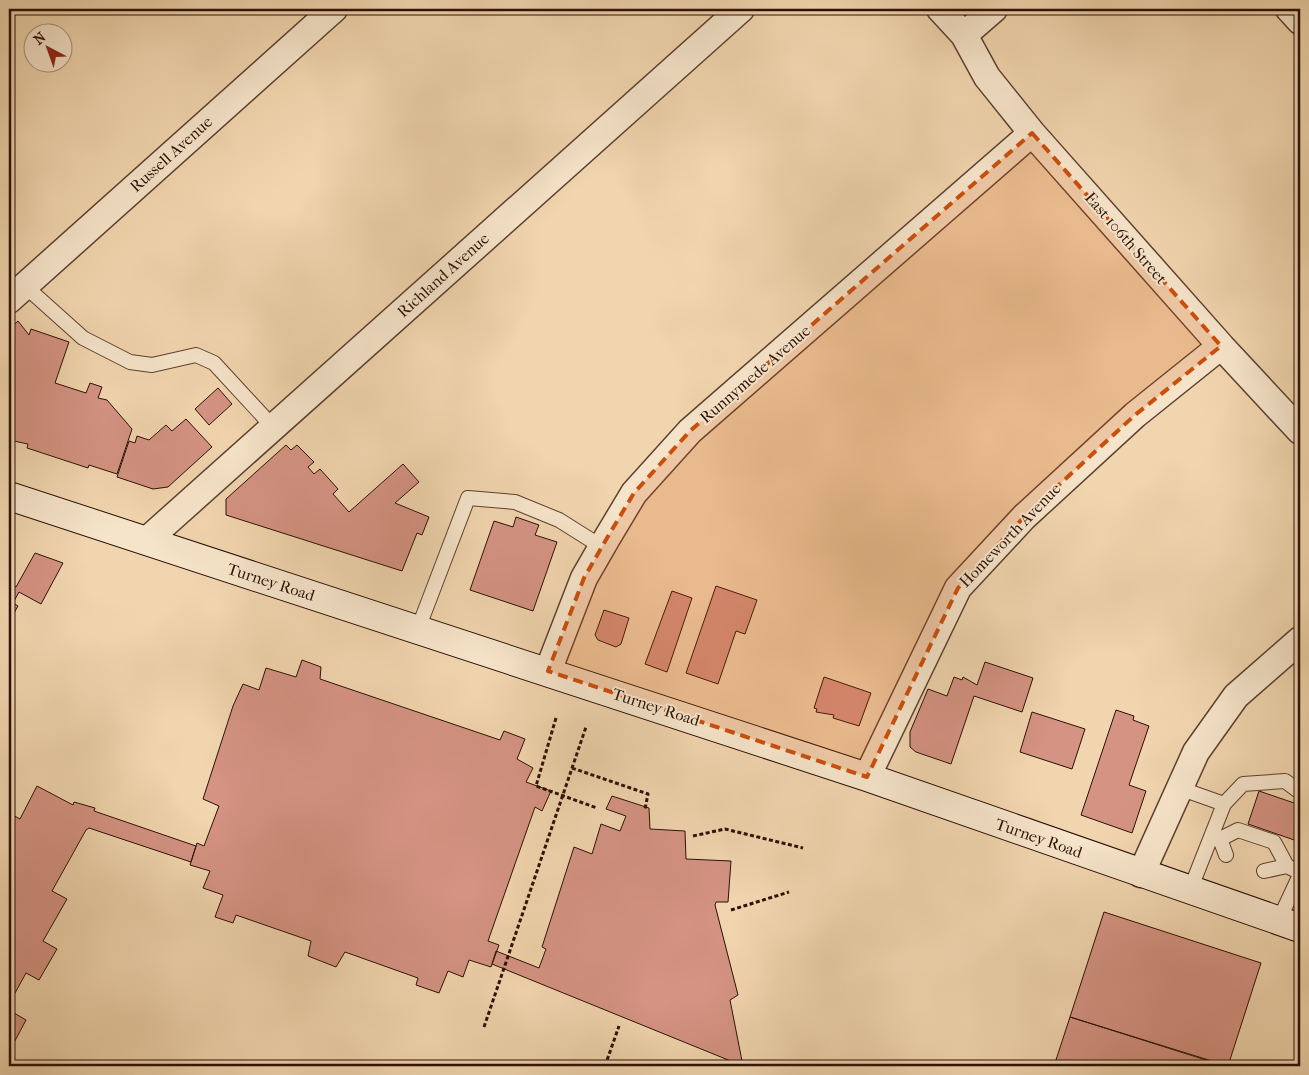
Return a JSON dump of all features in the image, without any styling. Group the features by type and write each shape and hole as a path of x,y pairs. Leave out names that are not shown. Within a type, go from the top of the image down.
{"main road":[{"name":"Turney Road","path":"11,503 146,541 548,671 867,777 1141,874 1290,924"}],"street":[{"name":"Russell Avenue","path":"17,293 334,9"},
{"name":"Richland Avenue","path":"146,541 741,9"},
{"name":"East 106th Street","path":"940,9 964,35 987,77 1032,132 1221,346 1300,431"},
{"path":"964,35 994,9"},
{"path":"1289,9 1300,21"},
{"name":"Runnymede Avenue","path":"548,671 584,578 634,493 690,431 1032,132"},
{"name":"Homeworth Avenue","path":"867,777 958,588 1024,517 1135,415 1221,346"},
{"path":"1141,874 1196,752 1236,696 1300,640"}],"lane":[{"path":"17,293 83,338 130,362 152,365 196,355 214,363 273,427"},
{"path":"418,629 468,498 515,502 559,520 602,546"},
{"path":"1190,890 1216,837 1224,804 1244,784 1285,781 1300,792"},
{"path":"1180,788 1224,804"},
{"path":"1216,837 1238,830 1274,842 1287,866 1300,873 1290,924"},
{"path":"1216,837 1226,854"},
{"path":"1264,871 1287,866"}],"path":[{"path":"556,718 536,786 597,808"},
{"path":"484,1027 586,727"},
{"path":"572,768 648,794 645,809"},
{"path":"693,836 725,829 803,848"},
{"path":"731,910 789,892"},
{"path":"605,1066 619,1026"}],"highlighted area":[{"path":"1032,133 1221,346 1135,415 1024,517 958,588 867,777 548,671 584,578 634,493 690,431"}],"building":[{"path":"18,321 29,335 31,329 69,342 55,383 86,393 90,383 102,387 98,398 107,400 132,429 117,474 89,465 88,468 27,448 28,444 9,440 9,329"},
{"path":"218,388 232,404 209,425 195,409"},
{"path":"186,419 212,447 168,487 153,489 117,477 129,441 135,443 137,436 149,440 166,425 172,431"},
{"path":"286,445 291,450 297,445 314,462 308,467 314,474 320,469 338,489 333,494 349,512 403,464 419,482 395,503 429,517 422,535 417,533 402,571 226,515 226,499"},
{"path":"516,517 539,525 535,535 557,542 533,611 470,590 494,521 513,527"},
{"path":"35,553 63,563 41,604 19,592 13,603 18,606 14,613 9,610 9,583 16,587"},
{"path":"716,586 757,600 745,634 736,631 718,684 686,673"},
{"path":"672,591 692,598 667,672 645,664"},
{"path":"604,610 629,618 621,644 616,647 598,640 595,635"},
{"path":"302,660 321,667 320,679 500,740 504,731 525,739 517,759 533,768 526,782 551,791 542,811 535,807 488,941 499,945 491,967 469,960 463,977 448,971 439,993 416,985 418,978 345,952 336,967 308,956 311,941 236,915 233,923 215,917 223,895 203,888 210,871 190,865 197,843 204,846 219,806 203,799 233,706 243,684 259,690 266,668 296,677"},
{"path":"985,662 1033,678 1022,712 974,696 951,764 916,752 910,747 910,732 928,689 947,696 954,677 962,680 963,677 977,685"},
{"path":"824,677 871,693 859,726 833,718 834,715 816,712 817,709 814,708"},
{"path":"1116,710 1134,716 1133,720 1149,726 1129,785 1146,791 1132,833 1081,815"},
{"path":"1032,712 1085,729 1072,769 1020,752"},
{"path":"37,786 73,805 74,802 95,808 94,811 196,846 191,862 89,828 86,830 52,891 67,899 43,941 57,949 39,980 26,973 9,1004 9,813 20,819"},
{"path":"1259,791 1300,805 1300,842 1248,824"},
{"path":"612,796 649,808 650,829 685,831 686,859 731,861 728,902 716,902 715,905 738,995 730,1000 743,1066 492,964 496,951 539,968 546,949 542,947 574,847 592,854 601,824 620,831 626,816 606,809"},
{"path":"1104,912 1261,963 1228,1066 1070,1017"},
{"path":"9,1010 26,1020 9,1052"},
{"path":"1070,1017 1225,1066 1054,1066"}]}
